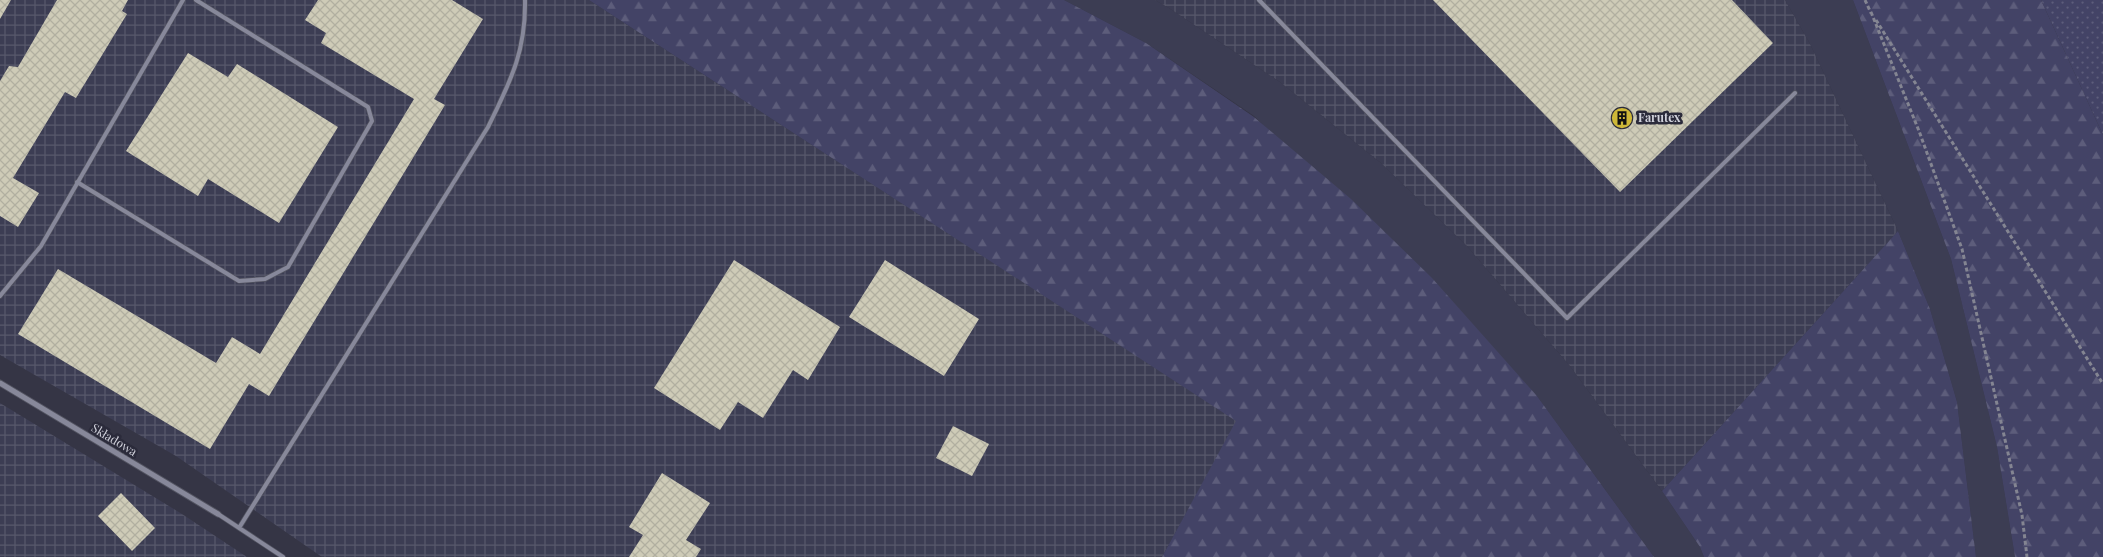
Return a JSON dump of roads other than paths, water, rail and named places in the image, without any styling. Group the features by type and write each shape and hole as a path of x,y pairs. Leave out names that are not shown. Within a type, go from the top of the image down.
{"street":[{"name":"Składowa","path":"0,383 218,514"}],"lane":[{"path":"0,296 40,246 183,0"},
{"path":"77,182 239,281 265,280 288,267 372,121 368,107 196,0"},
{"path":"239,528 488,127 514,72 522,47 525,0"},
{"path":"1259,0 1567,318 1795,93"},
{"path":"218,514 283,557"}],"place":[{"name":"Farutex","path":"1622,118"}]}
